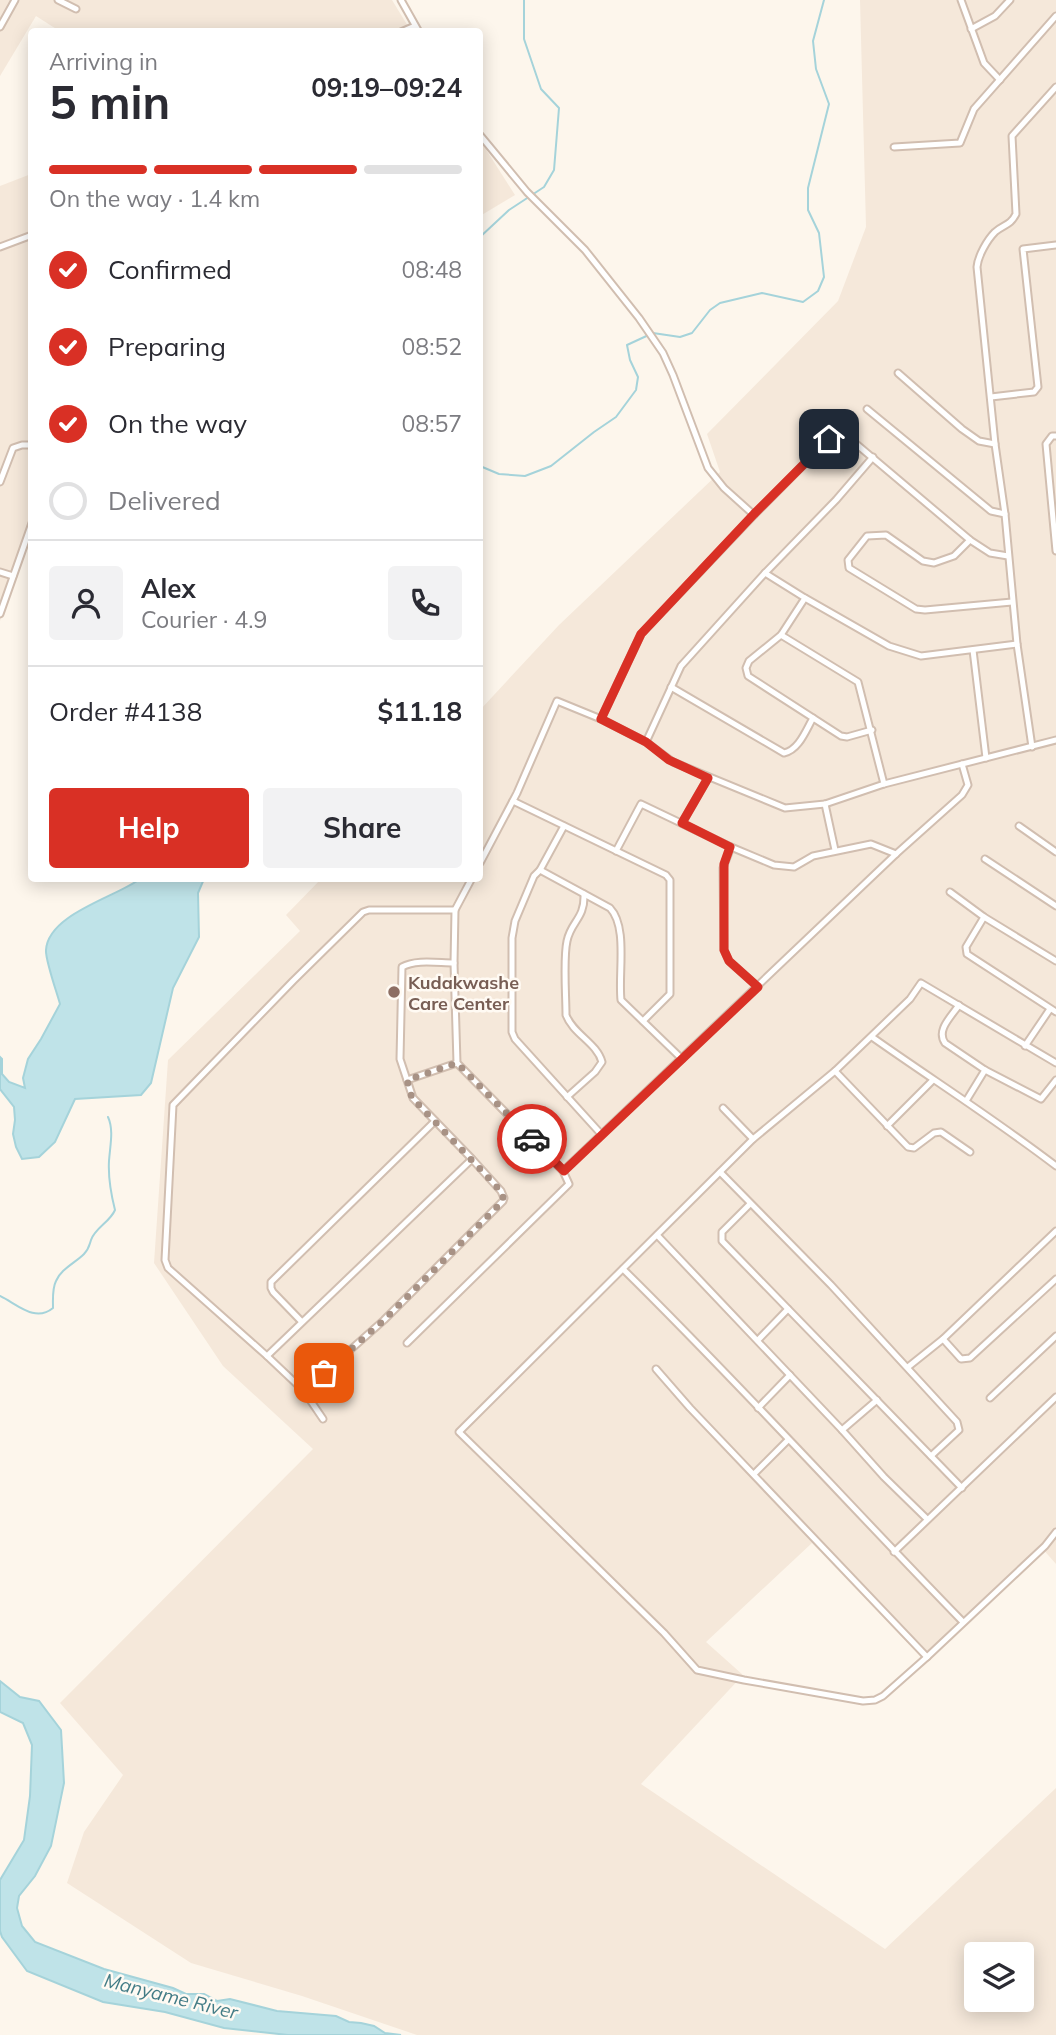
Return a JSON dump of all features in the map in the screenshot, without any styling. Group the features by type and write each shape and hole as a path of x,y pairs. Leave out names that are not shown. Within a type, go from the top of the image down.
{"street":[{"path":"0,27 2,19 15,0"},
{"path":"58,0 76,9"},
{"path":"401,0 416,28"},
{"path":"961,0 984,63 1000,80"},
{"path":"971,29 995,16 1010,0"},
{"path":"894,146 960,143 974,109 1056,16"},
{"path":"1032,747 1012,602 1005,514 977,267 978,259 995,232 1012,223 1016,214 1012,136 1056,87"},
{"path":"483,139 533,199 585,250 639,318 663,353 708,468 721,485 754,514"},
{"path":"0,247 28,236"},
{"path":"991,397 1034,392 1038,387 1023,249 1056,245"},
{"path":"898,373 962,429 979,441 995,444"},
{"path":"867,409 991,511 1005,514"},
{"path":"601,719 641,634 754,514 829,439 842,432 970,540 990,553 1008,556"},
{"path":"1056,436 1048,439 1046,443 1056,551"},
{"path":"0,482 13,448 28,445"},
{"path":"646,742 681,666 873,457"},
{"path":"0,614 28,534"},
{"path":"970,540 954,555 934,563 923,561 886,536 867,536 848,560 849,568 916,609 1012,602"},
{"path":"0,572 13,576"},
{"path":"765,573 895,649 925,657 1017,644"},
{"path":"805,598 781,635 749,661 746,668 748,676 844,737 872,730"},
{"path":"781,635 855,679 862,691 884,783"},
{"path":"973,650 986,758"},
{"path":"671,687 784,752 792,751 796,747 813,718"},
{"path":"483,857 513,800 557,701 646,742 669,760 785,808 825,804 884,783 1056,740"},
{"path":"564,1171 962,795 968,785 962,764"},
{"path":"682,823 708,778"},
{"path":"513,800 666,875 670,880 670,995 643,1021"},
{"path":"616,851 641,804 774,865 791,867 813,856 871,844 896,855"},
{"path":"825,804 835,850"},
{"path":"564,826 534,876 512,933 512,1032 515,1039 601,1134"},
{"path":"1018,826 1056,852"},
{"path":"730,847 724,864 724,950 729,961 758,987"},
{"path":"985,859 1056,906"},
{"path":"540,870 610,908 618,920 621,1000 682,1059"},
{"path":"407,1343 569,1184 564,1171 457,1063 455,910 469,882"},
{"path":"950,892 984,917 1056,961"},
{"path":"567,1097 595,1072 602,1062 599,1054 570,1023 566,1015 566,944 570,931 584,909 584,894"},
{"path":"323,1419 304,1391 186,1286 166,1264 173,1105 363,912 455,910"},
{"path":"984,917 966,947 967,954 1053,1011 1025,1046"},
{"path":"304,1391 384,1320 503,1201 501,1191 412,1098 400,1059 402,967 414,963 454,963"},
{"path":"1056,1063 921,983 910,999 872,1037 753,1139 459,1432 654,1623 697,1670 744,1681 863,1701 883,1696 1045,1546 1056,1532"},
{"path":"959,1005 942,1031 945,1044 985,1070 1041,1099 1056,1080"},
{"path":"872,1037 999,1123 1056,1166"},
{"path":"407,1080 457,1063"},
{"path":"966,1101 985,1070"},
{"path":"835,1071 911,1149 934,1133 941,1132 971,1152"},
{"path":"887,1126 933,1080"},
{"path":"723,1108 753,1139"},
{"path":"301,1321 273,1292 271,1282 435,1121"},
{"path":"267,1356 472,1159"},
{"path":"720,1172 831,1285 957,1422 959,1430 931,1456"},
{"path":"750,1203 722,1232 722,1241 962,1488"},
{"path":"908,1367 943,1339 1056,1231"},
{"path":"657,1236 758,1340 884,1477 928,1519"},
{"path":"622,1269 692,1337 963,1622"},
{"path":"943,1339 961,1359 970,1357 1056,1279"},
{"path":"758,1340 788,1309"},
{"path":"990,1398 1056,1336"},
{"path":"656,1369 927,1657"},
{"path":"758,1408 790,1375"},
{"path":"894,1552 1056,1397"},
{"path":"842,1430 877,1400"},
{"path":"754,1474 788,1440"}],"shaded area":[{"path":"0,0 392,0 409,28 55,28 36,16 0,76"},
{"path":"860,0 1056,0 1056,1564 1041,1547 921,1657 812,1543 706,1642 743,1675 641,1784 885,1949 1056,1788 1056,2035 417,2035 302,1996 191,1963 67,1883 84,1832 123,1775 60,1703 313,1449 223,1366 154,1263 168,1060 300,931 286,915 318,882 483,882 483,707 559,625 720,472 707,434 838,301 866,227"},
{"path":"483,145 515,195 483,214"},
{"path":"28,175 28,541 0,621 0,186"}],"water":[{"path":"135,882 203,882 198,893 199,937 173,988 151,1083 141,1095 75,1099 55,1142 39,1157 22,1159 13,1134 14,1107 0,1089 0,1057 2,1074 9,1082 25,1088 23,1078 28,1059 60,1004 46,954 50,937 70,916"},
{"name":"Manyame River","path":"0,1681 20,1697 39,1701 61,1730 64,1783 51,1846 35,1876 19,1896 17,1908 22,1926 35,1942 104,1969 186,1994 204,1994 217,2001 230,1999 277,2011 336,2016 349,2022 374,2026 385,2033 401,2035 288,2035 224,2028 165,2012 103,2002 27,1971 0,1931 0,1880 24,1840 30,1796 32,1745 23,1723 0,1712"}],"waterway":[{"path":"483,234 509,210 544,187 554,170 559,108 541,89 524,39 524,0"},
{"path":"483,467 499,474 525,476 551,466 616,417 636,390 638,377 627,345 653,333 680,337 692,333 710,310 720,303 762,293 803,302 818,291 824,277 819,233 808,210 808,188 829,104 816,69 813,41 824,0"},
{"path":"0,1296 33,1313 40,1314 53,1308 54,1287 58,1277 86,1252 93,1236 113,1214 115,1210 109,1180 111,1133 108,1117"}],"way so far":[{"path":"324,1373 384,1320 504,1198 472,1159 412,1098 407,1080 457,1063 532,1139"}],"place":[{"name":"Kudakwashe Care Center","path":"394,992"}],"route":[{"path":"532,1139 564,1171 758,987 729,961 724,950 724,864 730,847 682,823 708,778 669,760 646,742 601,719 641,634 829,439"}]}
